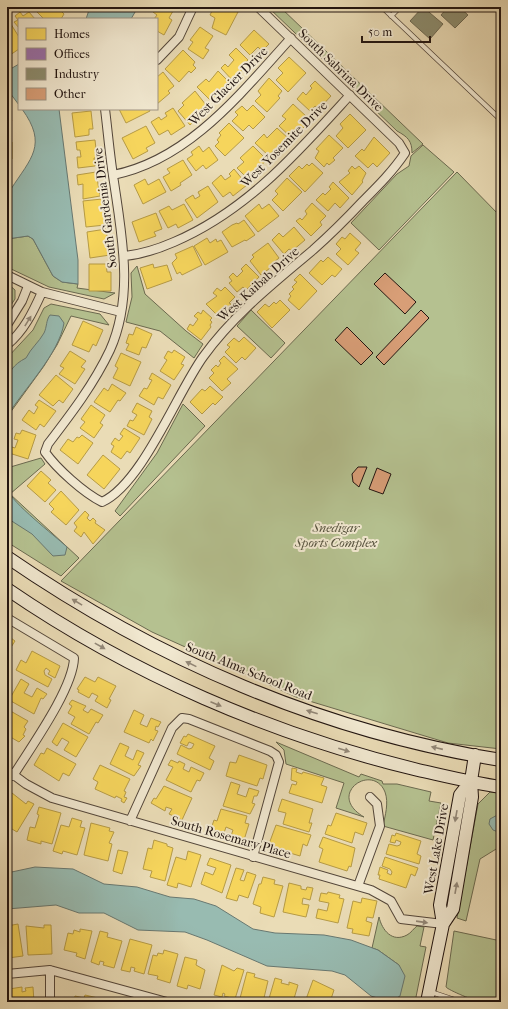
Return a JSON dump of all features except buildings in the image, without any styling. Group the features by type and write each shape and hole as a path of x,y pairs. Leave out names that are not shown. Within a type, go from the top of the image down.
{"main road":[{"name":"South Alma School Road","path":"7,557 102,618 150,644 237,684 303,709 359,727 424,745 501,760"},
{"path":"7,589 58,622 128,661 234,711 350,752 501,787"},
{"name":"West Lake Drive","path":"429,997 443,924 440,905 460,795 471,781 475,755"}],"street":[{"path":"158,59 179,37 193,7"},
{"name":"South Sabrina Drive","path":"258,7 399,142 405,153"},
{"name":"West Glacier Drive","path":"113,175 141,168 160,160 200,133 249,84 290,38"},
{"name":"West Yosemite Drive","path":"125,256 150,252 188,236 230,212 265,184 350,95"},
{"name":"South Gardenia Drive","path":"45,452 48,444 96,378 110,348 121,312 125,282 125,256 105,110"},
{"name":"West Kaibab Drive","path":"45,452 51,460 92,498 102,502 110,499 124,485 166,422 202,357 231,322 272,283 314,249 341,224 396,167 405,153"},
{"path":"7,275 42,292 121,312"},
{"path":"7,325 22,302 28,286"},
{"path":"7,345 24,327 42,292"},
{"path":"7,618 74,658 74,669 68,686 10,773"},
{"path":"130,821 172,728 182,718 262,748 276,755 279,762 253,857"},
{"name":"South Rosemary Place","path":"10,773 52,798 358,886 382,894 391,901 401,919 443,924"},
{"path":"358,886 380,826 377,804 370,797"},
{"path":"7,974 50,970 167,1002"},
{"path":"50,970 50,1002"}],"lane":[{"path":"382,7 501,120"},
{"path":"391,16 400,7"},
{"path":"429,997 461,1002"}],"green space":[{"path":"268,7 280,7 423,144 412,153 411,145 407,137 397,131"},
{"path":"423,145 454,172 379,250 351,223 397,174 409,166 411,156"},
{"name":"Snedigar Sports Complex","path":"457,172 501,217 501,749 448,743 296,697 152,632 61,581"},
{"path":"28,236 33,239 53,276 62,282 78,284 77,288 115,293 104,299 49,287 7,267 7,239"},
{"path":"137,266 145,294 186,331 203,344 194,358 160,331 126,322 132,297 131,273"},
{"path":"8,284 15,290 15,299 7,311"},
{"path":"51,304 100,314 109,325 71,316 57,345 44,366 7,417 7,358 33,330 44,308"},
{"path":"251,310 285,343 271,358 237,326"},
{"path":"183,404 205,426 120,516 115,511 157,453"},
{"path":"41,458 45,464 10,494 79,558 61,576 7,542 7,468"},
{"path":"276,742 359,777 361,774 382,781 383,784 397,784 431,792 429,801 441,803 433,840 383,826 387,801 385,792 379,784 371,780 363,781 355,785 350,791 349,799 353,808 364,817 336,808 344,783 286,764 284,750"},
{"path":"490,792 501,793 501,846 480,859 466,921 457,918 478,804"},
{"path":"379,917 385,931 392,936 402,937 410,933 417,926 424,927 420,946 426,947 415,1002 398,1002 399,965 378,950 372,948"},
{"path":"454,931 501,941 501,1002 478,1001 446,987"}],"water":[{"path":"90,7 138,7 132,18 86,18"},
{"path":"18,65 18,104 7,89 7,71"},
{"path":"23,110 59,110 78,260 78,284 62,282 53,276 33,239 28,236 7,239 7,193 25,168 34,151 34,132"},
{"path":"50,315 59,316 64,323 61,335 40,371 7,416 6,390 9,375 18,363 26,358 42,336"},
{"path":"7,489 10,495 25,510 67,547 65,555 53,556 32,534 7,518"},
{"path":"501,813 501,833 493,830 489,824 490,819"},
{"path":"35,867 73,869 104,884 137,887 170,897 194,899 216,906 253,929 275,933 324,935 351,940 378,950 399,965 405,976 400,996 392,1001 387,1001 371,996 345,975 332,971 267,966 185,932 138,930 104,913 79,913 56,905 7,909 7,873"}]}
